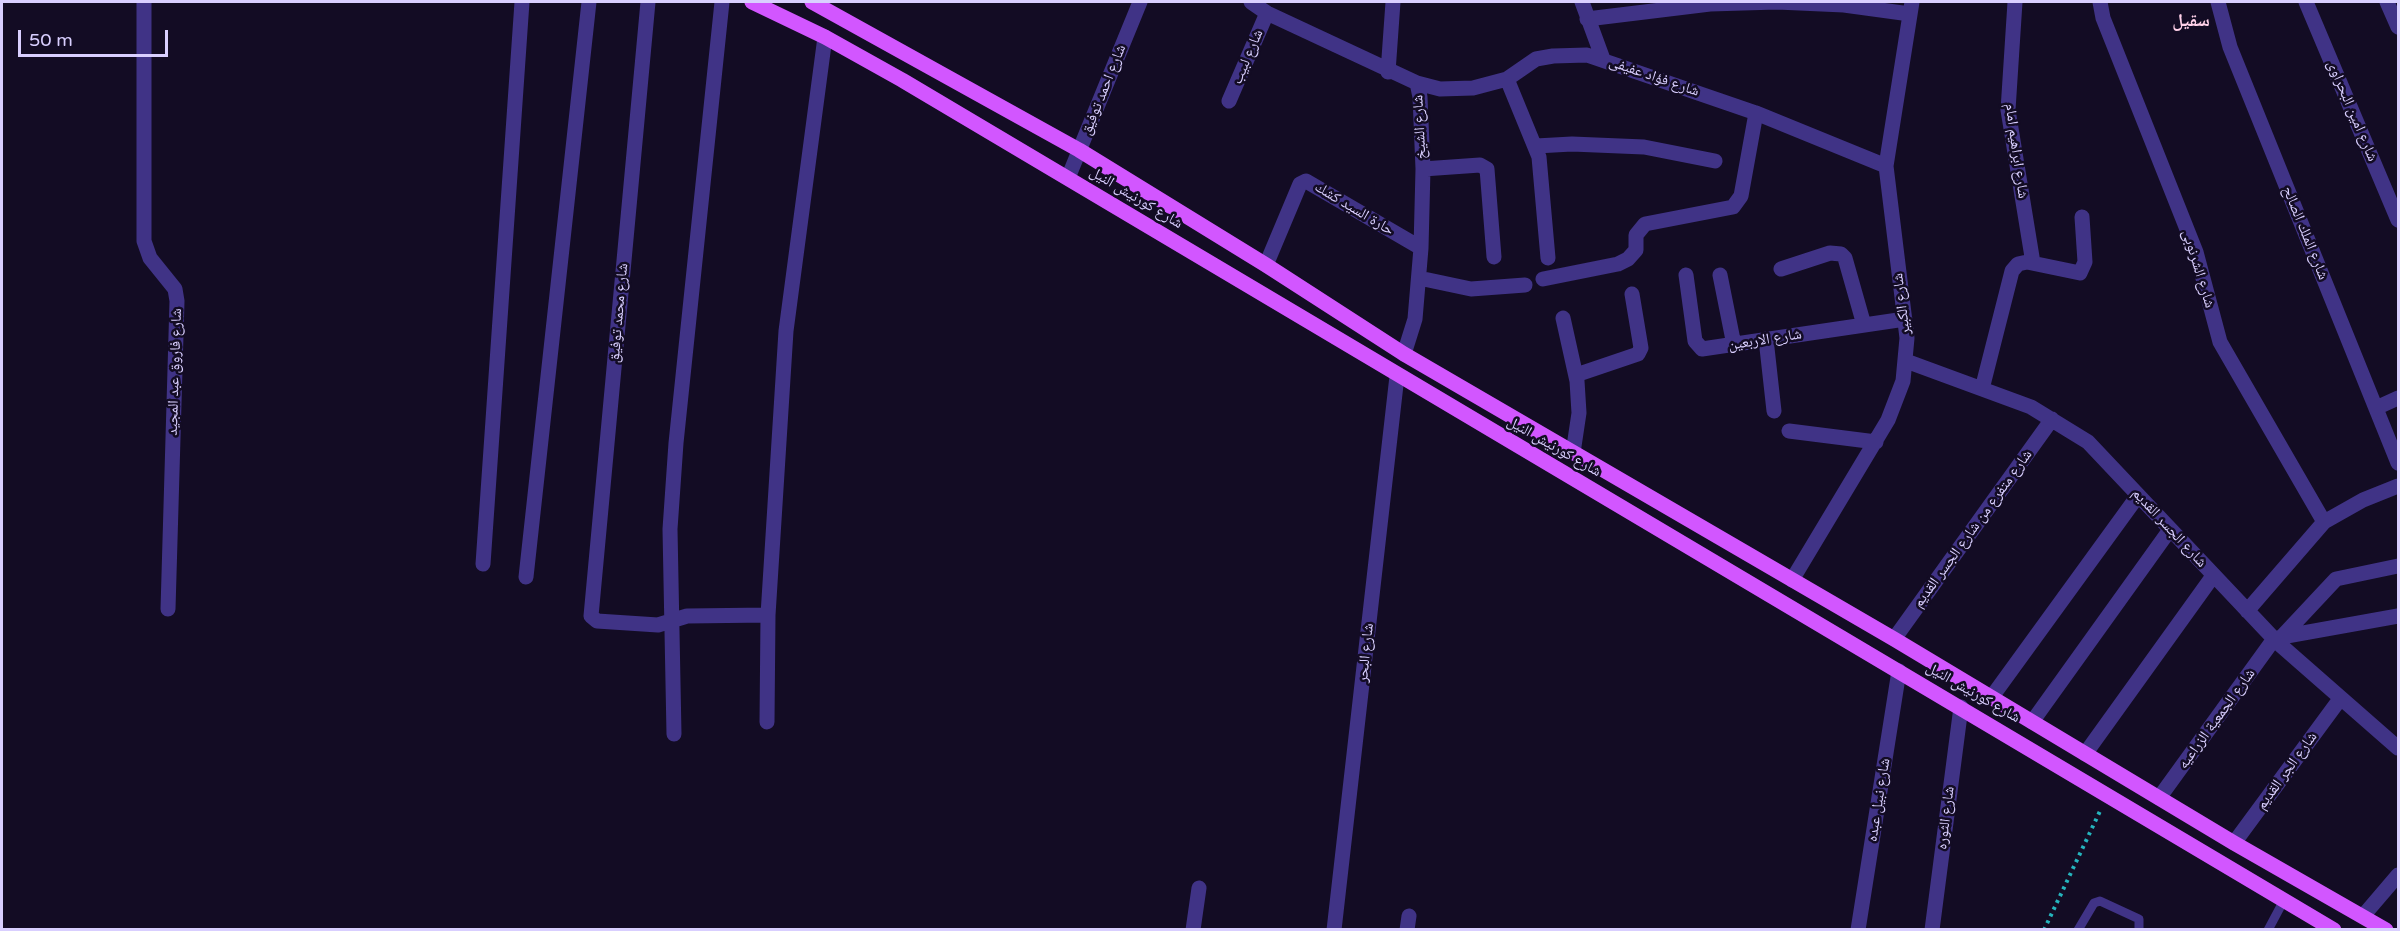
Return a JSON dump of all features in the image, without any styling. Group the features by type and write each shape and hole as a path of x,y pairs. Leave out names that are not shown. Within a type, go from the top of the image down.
{"main road":[{"name":"شارع كورنيش النيل","path":"752,2 825,37 1068,178 1397,376 1961,707 2334,930"},
{"name":"شارع كورنيش النيل","path":"812,2 1079,150 1266,265 1404,354 1894,639 2234,843 2386,930"},
{"path":"1690,549 1703,527"}],"street":[{"name":"شارع فاروق عبد المجيد","path":"144,2 144,241 150,258 175,289 177,301 168,609"},
{"path":"483,564 522,2"},
{"path":"526,577 589,2"},
{"name":"شارع محمد توفيق","path":"648,2 591,613 592,618 597,621 658,626 670,620"},
{"path":"674,734 670,529 676,443 722,2"},
{"name":"شارع احمد توفيق","path":"1068,178 1140,2"},
{"name":"شارع الشيخ","path":"1251,2 1267,13 1417,84 1420,97 1423,169 1419,278 1414,319 1404,354"},
{"path":"1388,72 1393,2"},
{"path":"1582,2 1603,59"},
{"path":"1587,19 1710,4 1777,2 1911,8"},
{"name":"شارع ابراهيم امام","path":"2015,2 2008,110 2033,263"},
{"name":"شارع الشرنوبى","path":"2100,2 2103,18 2196,252 2220,342 2324,522"},
{"name":"شارع الملك الصالح","path":"2218,2 2230,47 2398,463"},
{"name":"شارع امين البحراوى","path":"2306,2 2398,220"},
{"path":"2387,2 2398,27"},
{"name":"شارع الكبير","path":"1792,580 1876,442 1897,401 1906,361 1905,319 1886,166 1911,8"},
{"name":"شارع لبيب","path":"1229,101 1267,13"},
{"path":"766,722 768,615 786,331 825,37"},
{"name":"شارع فؤاد عفيفى","path":"1417,84 1457,89 1489,85 1507,79 1536,59 1570,54 1603,59 1756,113 1886,166"},
{"path":"1507,79 1536,146 1548,258"},
{"path":"1543,279 1618,264 1628,259 1636,250 1636,235 1645,224 1733,207 1741,196 1756,113"},
{"path":"1536,146 1581,144 1644,147 1715,162"},
{"path":"1423,169 1480,165 1487,169 1494,257"},
{"name":"حارة السيد كشك","path":"1266,265 1300,184 1306,181 1420,248"},
{"path":"1982,388 2012,271 2019,264 2033,263 2080,273 2085,262 2082,217"},
{"path":"1781,269 1830,253 1841,254 1845,258 1863,325"},
{"name":"شارع الاربعين","path":"1686,275 1697,346 1707,349 1905,319"},
{"path":"1720,275 1734,345"},
{"path":"1419,278 1471,288 1525,285"},
{"path":"1576,375 1638,354 1641,348 1632,294"},
{"path":"1563,318 1576,375 1579,413 1574,453"},
{"path":"1767,339 1774,411"},
{"name":"شارع الجسر القديم","path":"1906,361 2031,407 2088,442 2106,459 2137,497 2247,611 2340,699 2398,748"},
{"name":"شارع البحر","path":"1334,930 1397,376"},
{"path":"2376,408 2398,398"},
{"name":"شارع متفرع من شارع الجسر القديم","path":"1894,639 2052,419"},
{"path":"1789,431 1876,442"},
{"path":"2247,611 2324,522 2363,500 2398,486"},
{"path":"1991,698 2137,497"},
{"path":"2032,722 2169,531"},
{"name":"شارع الجمعية الزراعيه","path":"2159,798 2277,639 2336,579 2398,566"},
{"path":"2085,754 2213,576"},
{"path":"670,620 687,616 768,615"},
{"path":"2277,639 2398,616"},
{"name":"شارع نبيل عبده","path":"1858,930 1899,671"},
{"name":"شارع الجر القديم","path":"2234,843 2340,699"},
{"name":"شارع الثوره","path":"1932,930 1961,707"},
{"path":"2363,916 2398,875"},
{"path":"1193,930 1199,888"}],"lane":[{"path":"2268,930 2284,900"},
{"path":"2078,930 2094,903 2100,901 2139,920 2139,930"}],"path":[{"path":"2044,930 2108,795"}],"district":[{"name":"سقيل","path":"2191,21"}]}
